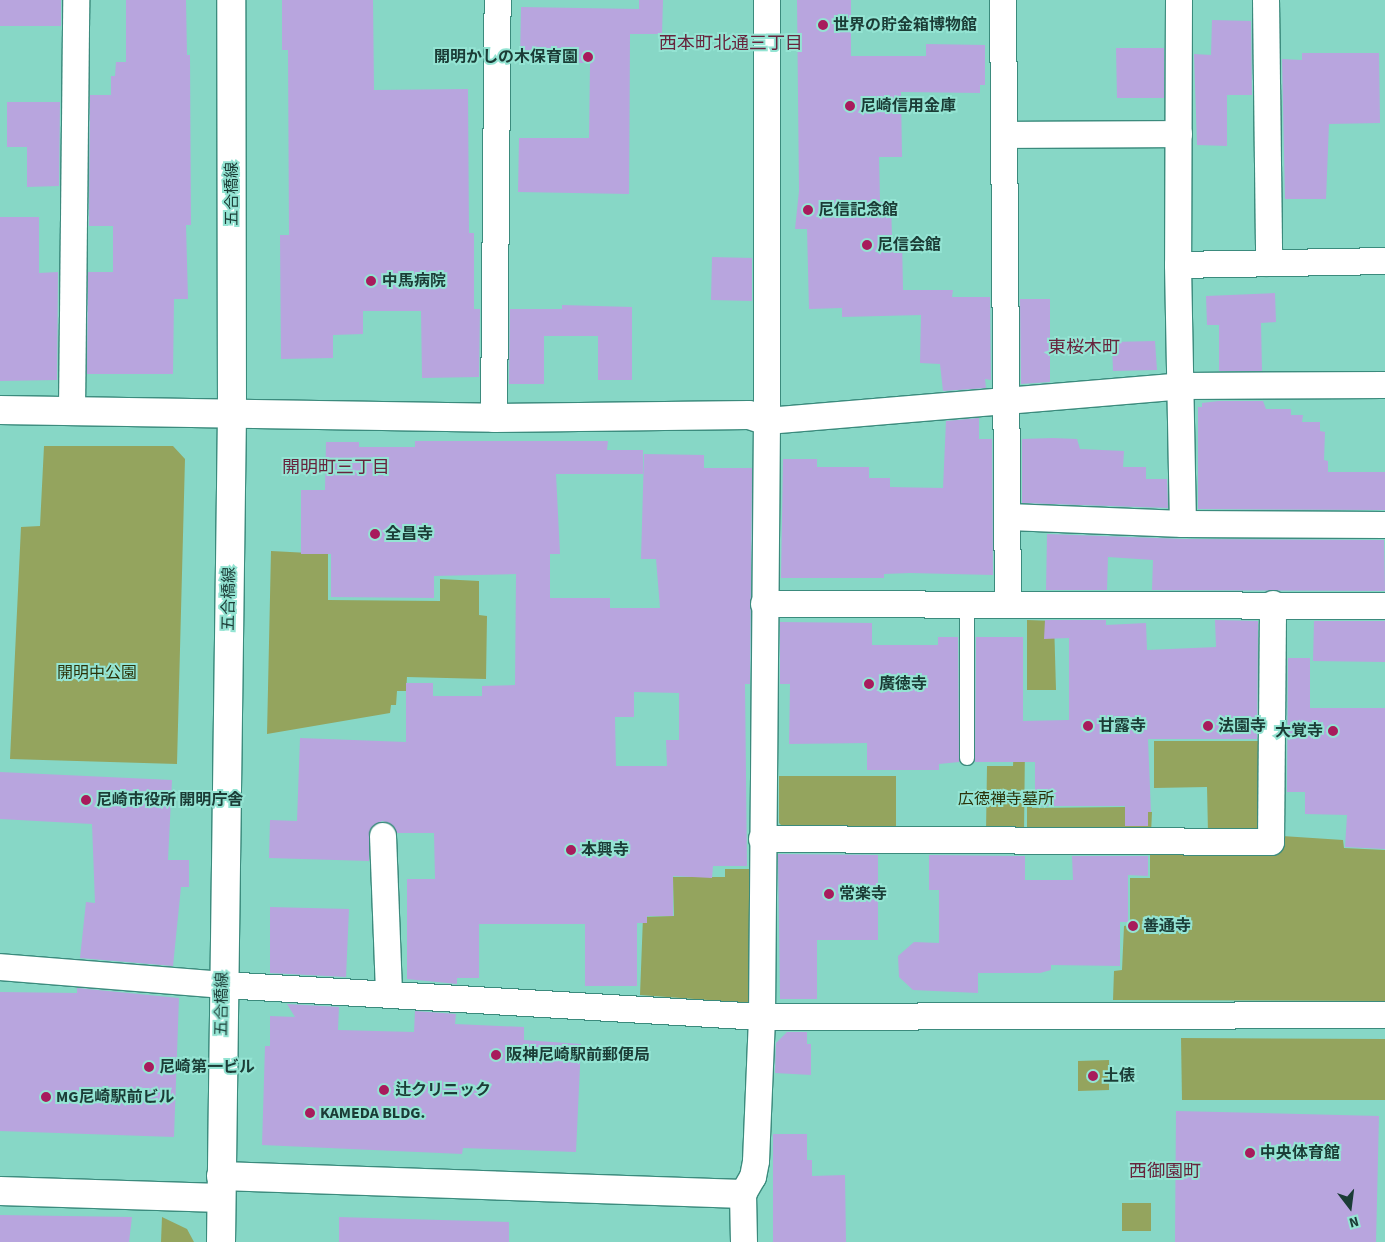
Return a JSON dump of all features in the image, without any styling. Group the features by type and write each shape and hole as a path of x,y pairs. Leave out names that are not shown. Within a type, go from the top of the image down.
{"street":[{"path":"72,410 76,0"},
{"name":"五合橋線","path":"221,1242 232,413 231,0"},
{"path":"494,418 498,0"},
{"path":"744,1242 743,1194 753,1177 756,1161 762,1017 764,604 768,421 767,0"},
{"path":"1003,0 1009,401 1008,604"},
{"path":"1179,0 1178,265 1182,386 1183,524"},
{"path":"1266,0 1269,263"},
{"path":"1005,135 1178,134"},
{"path":"1178,265 1385,261"},
{"path":"0,410 494,418 748,415 768,421 1182,386 1385,385"},
{"path":"1009,517 1183,524 1385,525"},
{"path":"764,604 1273,604 1385,606"},
{"path":"762,839 1271,842 1273,604"},
{"path":"383,836 389,994"},
{"path":"0,967 223,985 762,1017 1385,1015"},
{"path":"0,1191 221,1187 743,1194"}],"lane":[{"path":"967,604 967,758"}],"green space":[{"name":"開明中公園","path":"44,446 173,446 185,459 177,764 10,759 21,527 40,526"},
{"path":"271,551 328,554 328,600 440,601 440,579 479,581 479,615 487,616 486,679 407,677 406,691 397,691 396,705 391,705 390,713 267,734"},
{"path":"1027,620 1054,621 1056,690 1027,690"},
{"path":"1154,741 1261,741 1263,833 1208,833 1207,787 1154,788"},
{"name":"広徳禅寺墓所","path":"1014,745 1025,745 1024,833 986,832 987,766 1013,766"},
{"path":"779,776 896,776 896,830 786,830 779,823"},
{"path":"1027,797 1032,797 1032,808 1125,807 1125,812 1152,812 1151,834 1027,833"},
{"path":"1282,836 1343,840 1344,848 1385,850 1385,1001 1113,1000 1114,971 1122,970 1124,926 1130,925 1130,878 1150,878 1150,852 1282,852"},
{"path":"725,869 750,869 749,1003 640,995 643,917 674,916 673,877 725,877"},
{"path":"1181,1038 1385,1039 1385,1100 1182,1100"},
{"name":"土俵","path":"1109,1060 1109,1090 1078,1091 1078,1061"},
{"path":"1122,1203 1151,1203 1151,1231 1122,1231"},
{"path":"162,1217 187,1229 194,1242 161,1242"}],"building":[{"path":"0,0 61,0 61,26 0,26"},
{"path":"126,0 186,0 187,55 190,55 191,225 186,225 188,299 174,299 173,374 87,374 88,272 113,272 113,226 89,226 90,95 111,95 111,76 115,76 116,62 126,62"},
{"path":"282,0 373,0 374,90 468,89 469,233 474,233 474,309 480,309 479,377 422,378 421,311 363,311 363,334 333,335 333,358 281,359 280,235 289,235 288,50 282,50"},
{"path":"639,0 663,0 662,34 630,34 629,194 518,192 519,138 589,138 590,63 520,62 521,7 639,9"},
{"path":"797,0 851,0 851,56 926,56 926,44 985,45 985,85 980,85 980,93 901,92 902,157 879,157 880,202 891,202 892,238 902,238 903,290 953,290 952,297 990,297 991,380 985,379 986,388 943,391 940,364 920,363 921,315 842,317 842,308 809,309 807,229 795,229 799,191"},
{"path":"1212,20 1251,21 1252,95 1227,95 1227,146 1197,145 1194,54 1211,55"},
{"path":"1116,48 1164,48 1164,98 1117,98"},
{"path":"1302,53 1379,53 1380,123 1329,124 1326,199 1285,199 1282,59 1302,60"},
{"path":"7,102 60,102 59,186 27,187 27,147 7,147"},
{"path":"0,217 39,217 39,273 58,272 57,380 0,381"},
{"path":"712,257 752,258 752,301 711,300"},
{"path":"1275,293 1276,322 1261,323 1262,371 1219,371 1219,325 1207,325 1206,296"},
{"path":"1020,299 1050,299 1050,382 1021,384"},
{"path":"562,305 632,307 632,380 598,380 598,336 544,336 544,384 509,384 510,309 562,309"},
{"path":"1155,341 1157,370 1113,371 1112,342"},
{"path":"1263,401 1266,409 1291,409 1291,415 1303,415 1302,422 1320,422 1320,431 1325,432 1324,460 1328,461 1328,472 1385,472 1385,510 1198,509 1198,407 1202,407 1202,403"},
{"path":"979,418 979,439 992,439 993,575 910,573 884,574 884,578 781,578 783,459 817,459 817,467 869,467 869,478 890,478 890,487 943,488 946,421"},
{"path":"1022,439 1077,439 1080,449 1124,451 1123,467 1146,467 1146,479 1167,479 1168,508 1022,503"},
{"name":"本興寺","path":"415,441 608,441 607,450 643,450 643,474 556,474 560,554 550,554 550,598 610,598 610,608 660,608 656,559 641,559 644,454 704,455 704,468 752,468 750,684 745,684 747,866 713,866 712,878 673,876 673,916 647,916 647,923 637,923 637,986 585,986 585,924 479,924 479,978 457,978 457,984 407,979 407,879 435,879 434,833 397,833 390,823 382,821 370,829 369,861 269,858 270,820 297,821 300,738 406,742 406,683 433,683 433,696 482,696 482,686 515,685 516,574 434,576 434,598 331,597 331,554 301,554 301,490 325,490 326,442 359,442 359,447 415,447","holes":["634,692 679,693 679,740 666,740 667,766 616,766 615,717 634,717"]},
{"path":"1047,534 1183,539 1384,540 1385,591 1152,590 1153,560 1108,557 1107,590 1046,590"},
{"path":"1045,620 1106,620 1106,625 1146,623 1147,650 1216,647 1215,620 1258,621 1257,739 1148,739 1151,812 1148,812 1148,826 1125,826 1125,806 1035,806 1035,762 975,762 976,637 1023,637 1023,721 1069,720 1069,638 1044,639"},
{"path":"1314,621 1385,621 1385,662 1313,661"},
{"path":"780,622 872,623 872,645 938,645 938,637 958,637 959,762 939,764 939,770 867,770 867,743 789,744 790,684 780,684"},
{"path":"1288,658 1310,658 1310,708 1385,708 1385,849 1345,847 1347,815 1305,814 1305,792 1287,792"},
{"path":"0,772 172,780 168,860 189,860 189,887 181,887 173,966 80,958 86,902 95,903 92,824 0,819"},
{"name":"常楽寺","path":"778,854 878,855 878,940 817,940 817,999 780,999"},
{"path":"929,855 1025,856 1025,880 1073,880 1072,856 1148,856 1148,876 1128,875 1128,922 1120,922 1120,966 1051,965 1051,970 1040,973 978,973 978,993 913,990 899,977 898,956 914,942 939,943 939,890 929,890"},
{"path":"270,907 349,909 346,977 270,973"},
{"path":"77,988 179,998 174,1137 0,1131 0,992 77,993"},
{"path":"287,1004 339,1007 338,1030 414,1032 415,1011 456,1014 455,1024 524,1027 524,1040 581,1044 576,1152 463,1148 462,1154 262,1145 265,1046 270,1046 270,1016 295,1017"},
{"path":"787,1032 807,1032 807,1044 811,1044 811,1075 775,1073 776,1043"},
{"path":"1176,1111 1379,1116 1376,1242 1175,1242"},
{"path":"773,1134 807,1134 807,1160 812,1160 812,1176 845,1175 846,1242 773,1242"},
{"path":"0,1215 132,1217 129,1242 0,1242"},
{"path":"339,1217 509,1222 509,1242 339,1242"}],"place":[{"name":"世界の貯金箱博物館","path":"823,25"},
{"name":"開明かしの木保育園","path":"588,57"},
{"name":"尼崎信用金庫","path":"850,106"},
{"name":"尼信記念館","path":"808,210"},
{"name":"尼信会館","path":"867,245"},
{"name":"中馬病院","path":"371,281"},
{"name":"全昌寺","path":"375,534"},
{"name":"廣徳寺","path":"869,684"},
{"name":"甘露寺","path":"1088,726"},
{"name":"法園寺","path":"1208,726"},
{"name":"大覚寺","path":"1333,731"},
{"name":"尼崎市役所 開明庁舎","path":"86,800"},
{"name":"本興寺","path":"571,850"},
{"name":"常楽寺","path":"829,894"},
{"name":"善通寺","path":"1133,926"},
{"name":"阪神尼崎駅前郵便局","path":"496,1055"},
{"name":"尼崎第一ビル","path":"149,1067"},
{"name":"土俵","path":"1093,1076"},
{"name":"辻クリニック","path":"384,1090"},
{"name":"MG尼崎駅前ビル","path":"46,1097"},
{"name":"KAMEDA BLDG.","path":"310,1113"},
{"name":"中央体育館","path":"1250,1153"}],"district":[{"name":"西本町北通三丁目","path":"731,44"},
{"name":"東桜木町","path":"1084,348"},
{"name":"開明町三丁目","path":"336,468"},
{"name":"西御園町","path":"1165,1172"}]}
